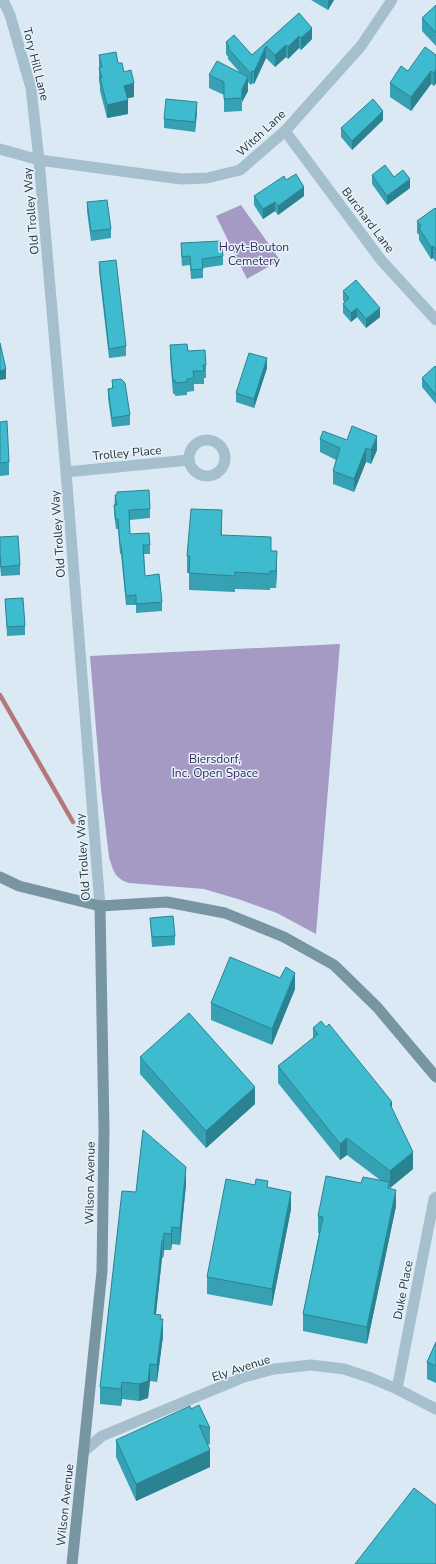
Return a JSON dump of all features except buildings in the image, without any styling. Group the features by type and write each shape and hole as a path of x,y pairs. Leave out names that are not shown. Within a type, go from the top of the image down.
{"main road":[{"path":"0,877 19,886 100,906 167,902 225,913 284,937 334,965 377,1007 436,1078"},
{"name":"Wilson Avenue","path":"72,1564 102,1271 104,1130 100,906"}],"street":[{"name":"Tory Hill Lane","path":"3,0 10,15 31,88 40,160"},
{"name":"Witch Lane","path":"0,149 40,160 181,179 207,178 240,170 285,131 361,46 392,0"},
{"name":"Burchard Lane","path":"285,131 381,260 436,320"},
{"name":"Old Trolley Way","path":"40,160 100,906"},
{"name":"Trolley Place","path":"66,472 190,460"},
{"name":"Duke Place","path":"397,1389 434,1199 436,1196"},
{"name":"Ely Avenue","path":"83,1452 102,1436 244,1377 274,1369 311,1364 344,1369 397,1389 436,1410"}],"green space":[{"name":"Hoyt-Bouton Cemetery","path":"241,205 280,260 247,279 216,216"},
{"name":"Biersdorf, Inc. Open Space","path":"340,644 316,934 277,913 204,889 129,883 121,879 113,870 109,857 101,789 90,656"}],"waterway":[{"path":"0,695 73,822"}]}
